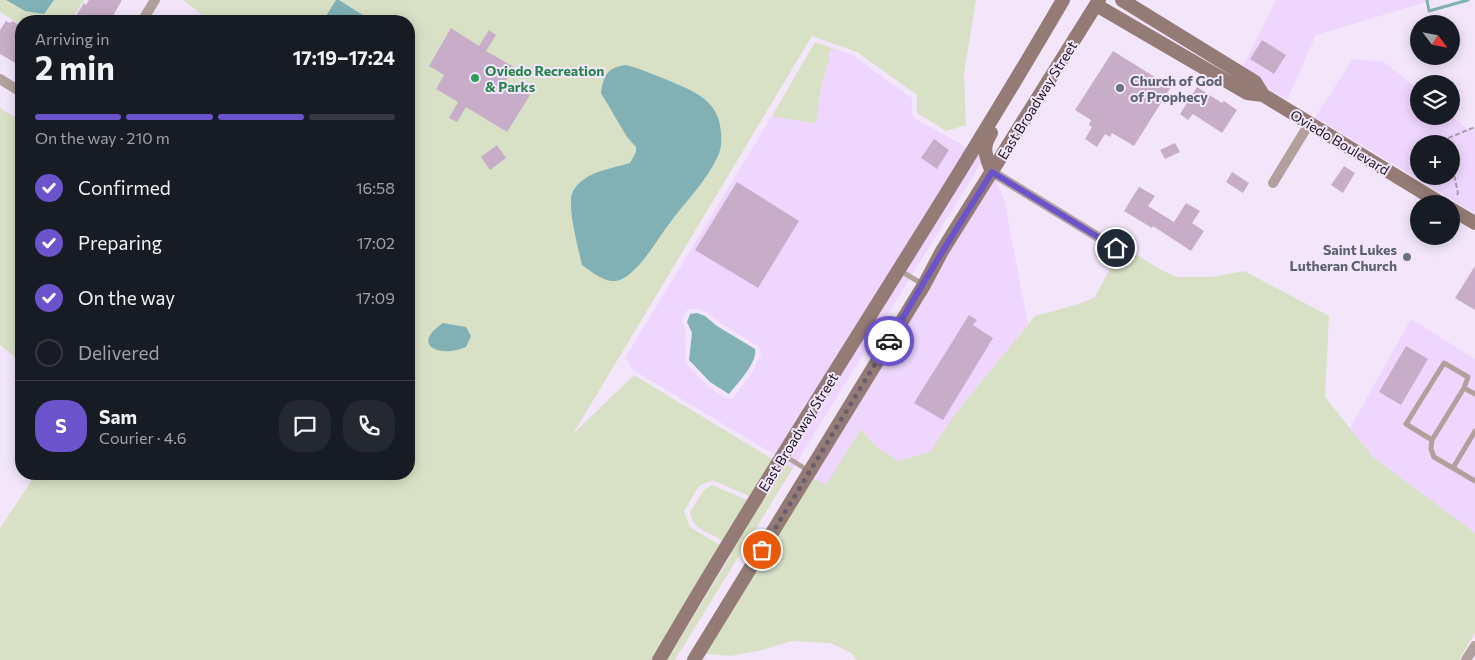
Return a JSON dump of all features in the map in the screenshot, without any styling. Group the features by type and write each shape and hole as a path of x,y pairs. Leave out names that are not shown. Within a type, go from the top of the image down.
{"main road":[{"name":"East Broadway Street","path":"660,660 708,576 1037,46 1063,0"},
{"name":"Oviedo Boulevard","path":"1122,0 1255,82 1263,95"},
{"name":"East Broadway Street","path":"694,660 924,285 942,252 1097,3"},
{"name":"Oviedo Boulevard","path":"1097,3 1247,93 1263,95 1309,124 1433,195"},
{"path":"992,172 985,153 986,145 1034,64 1037,46"},
{"name":"Oviedo Boulevard","path":"1460,212 1475,223"}],"street":[{"path":"146,15 156,0"},
{"path":"0,78 15,88"},
{"path":"1273,183 1309,124"},
{"path":"992,172 1116,248"},
{"path":"1466,660 1475,646"}],"lane":[{"path":"898,270 924,285"},
{"path":"1432,440 1406,424 1444,363 1468,377 1464,388 1432,440 1431,449 1434,457 1475,481"},
{"path":"1464,388 1475,394"},
{"path":"1453,468 1475,431"},
{"path":"784,455 810,471"}],"path":[{"path":"1456,135 1475,127"}],"shaded area":[{"path":"0,0 84,0 75,15 15,15 15,21 0,12"},
{"path":"6,0 54,0 44,14 25,11"},
{"path":"183,0 976,0 964,74 966,125 946,131 917,113 917,95 857,52 812,36 573,434 634,375 777,462 756,499 712,480 699,486 684,511 690,527 720,545 726,554 660,660 0,660 0,528 32,480 415,480 415,15 202,15"},
{"path":"336,0 339,0 363,15 327,15"},
{"path":"1276,0 1433,0 1316,35 1287,100 1264,86 1242,68"},
{"path":"815,42 837,50 829,50 830,58 821,86 816,124 772,116"},
{"path":"829,50 837,50 852,55 912,98 912,114 914,118 961,144 983,160 793,468 783,463 780,458 633,370 625,358 772,116 816,124 821,86 830,58","holes":["688,309 698,309 708,313 720,323 760,348 761,354 752,373 733,398 730,399 720,395 707,385 685,362 686,333 682,319"]},
{"path":"1353,59 1384,62 1410,83 1410,125 1460,125 1460,123 1471,131 1475,130 1475,213 1460,204 1460,195 1445,195 1428,185 1460,185 1460,135 1410,135 1410,174 1315,117"},
{"path":"626,65 665,79 702,97 715,111 719,121 721,143 713,166 642,262 628,276 620,280 610,281 582,265 573,224 571,200 574,189 583,180 599,172 630,163 636,152 636,147 627,137 601,93 605,77 608,73 614,68"},
{"path":"0,108 15,117 15,357 0,345"},
{"path":"988,176 996,181 1004,199 1028,324 955,414 930,452 898,461 878,448 861,429 826,486 804,474"},
{"path":"1127,249 1161,270 1177,277 1212,277 1244,271 1329,316 1325,397 1373,457 1475,533 1475,633 1459,660 857,660 851,653 830,643 792,641 762,650 731,656 695,653 804,474 826,485 861,429 878,448 898,461 930,452 955,414 1035,316 1079,304 1095,297 1109,270"},
{"path":"697,313 705,316 717,326 755,349 750,366 729,394 710,382 689,360 692,333 687,322 690,314"},
{"path":"1411,319 1475,359 1475,533 1373,457 1350,428"},
{"path":"443,323 466,327 471,336 466,347 447,351 432,348 429,344 429,338 433,331"},
{"path":"783,463 793,468 675,660 667,660 731,555 725,543 703,531 694,523 690,512 704,490 712,485 758,503 770,493"}],"building":[{"path":"89,0 122,0 113,15 77,15 84,3 86,5"},
{"path":"6,21 15,23 15,63 0,54 0,30"},
{"name":"Oviedo Recreation & Parks","path":"451,28 479,46 489,30 496,35 486,51 514,67 506,81 530,95 507,132 466,107 457,122 449,118 458,102 436,89 444,75 429,66"},
{"path":"1262,40 1286,55 1274,74 1250,59"},
{"path":"1113,51 1171,87 1134,146 1112,133 1110,137 1105,134 1097,147 1085,139 1092,127 1089,125 1091,120 1075,110"},
{"path":"1197,87 1237,110 1222,133 1193,114 1188,120 1180,114"},
{"path":"934,139 949,150 937,169 921,158"},
{"path":"1175,143 1180,152 1165,159 1160,150"},
{"path":"497,145 506,158 490,170 481,157"},
{"path":"1344,166 1355,173 1343,193 1331,185"},
{"path":"1232,172 1249,183 1243,193 1226,182"},
{"path":"737,182 799,221 758,288 695,250"},
{"path":"1139,187 1155,196 1148,206 1174,222 1186,203 1200,211 1192,223 1204,231 1191,251 1153,226 1152,228 1124,211"},
{"path":"1475,266 1475,310 1455,298"},
{"path":"969,315 977,320 973,325 993,338 943,420 914,403"},
{"path":"1406,346 1428,359 1401,405 1379,392"}],"waterway":[{"path":"1427,0 1429,11 1468,0"}],"way so far":[{"path":"762,550 889,341"}],"place":[{"name":"Oviedo Recreation & Parks","path":"475,78"},
{"name":"Church of God of Prophecy","path":"1120,88"},
{"name":"Saint Lukes Lutheran Church","path":"1407,257"}],"route":[{"path":"889,341 992,172 1116,248"}]}
